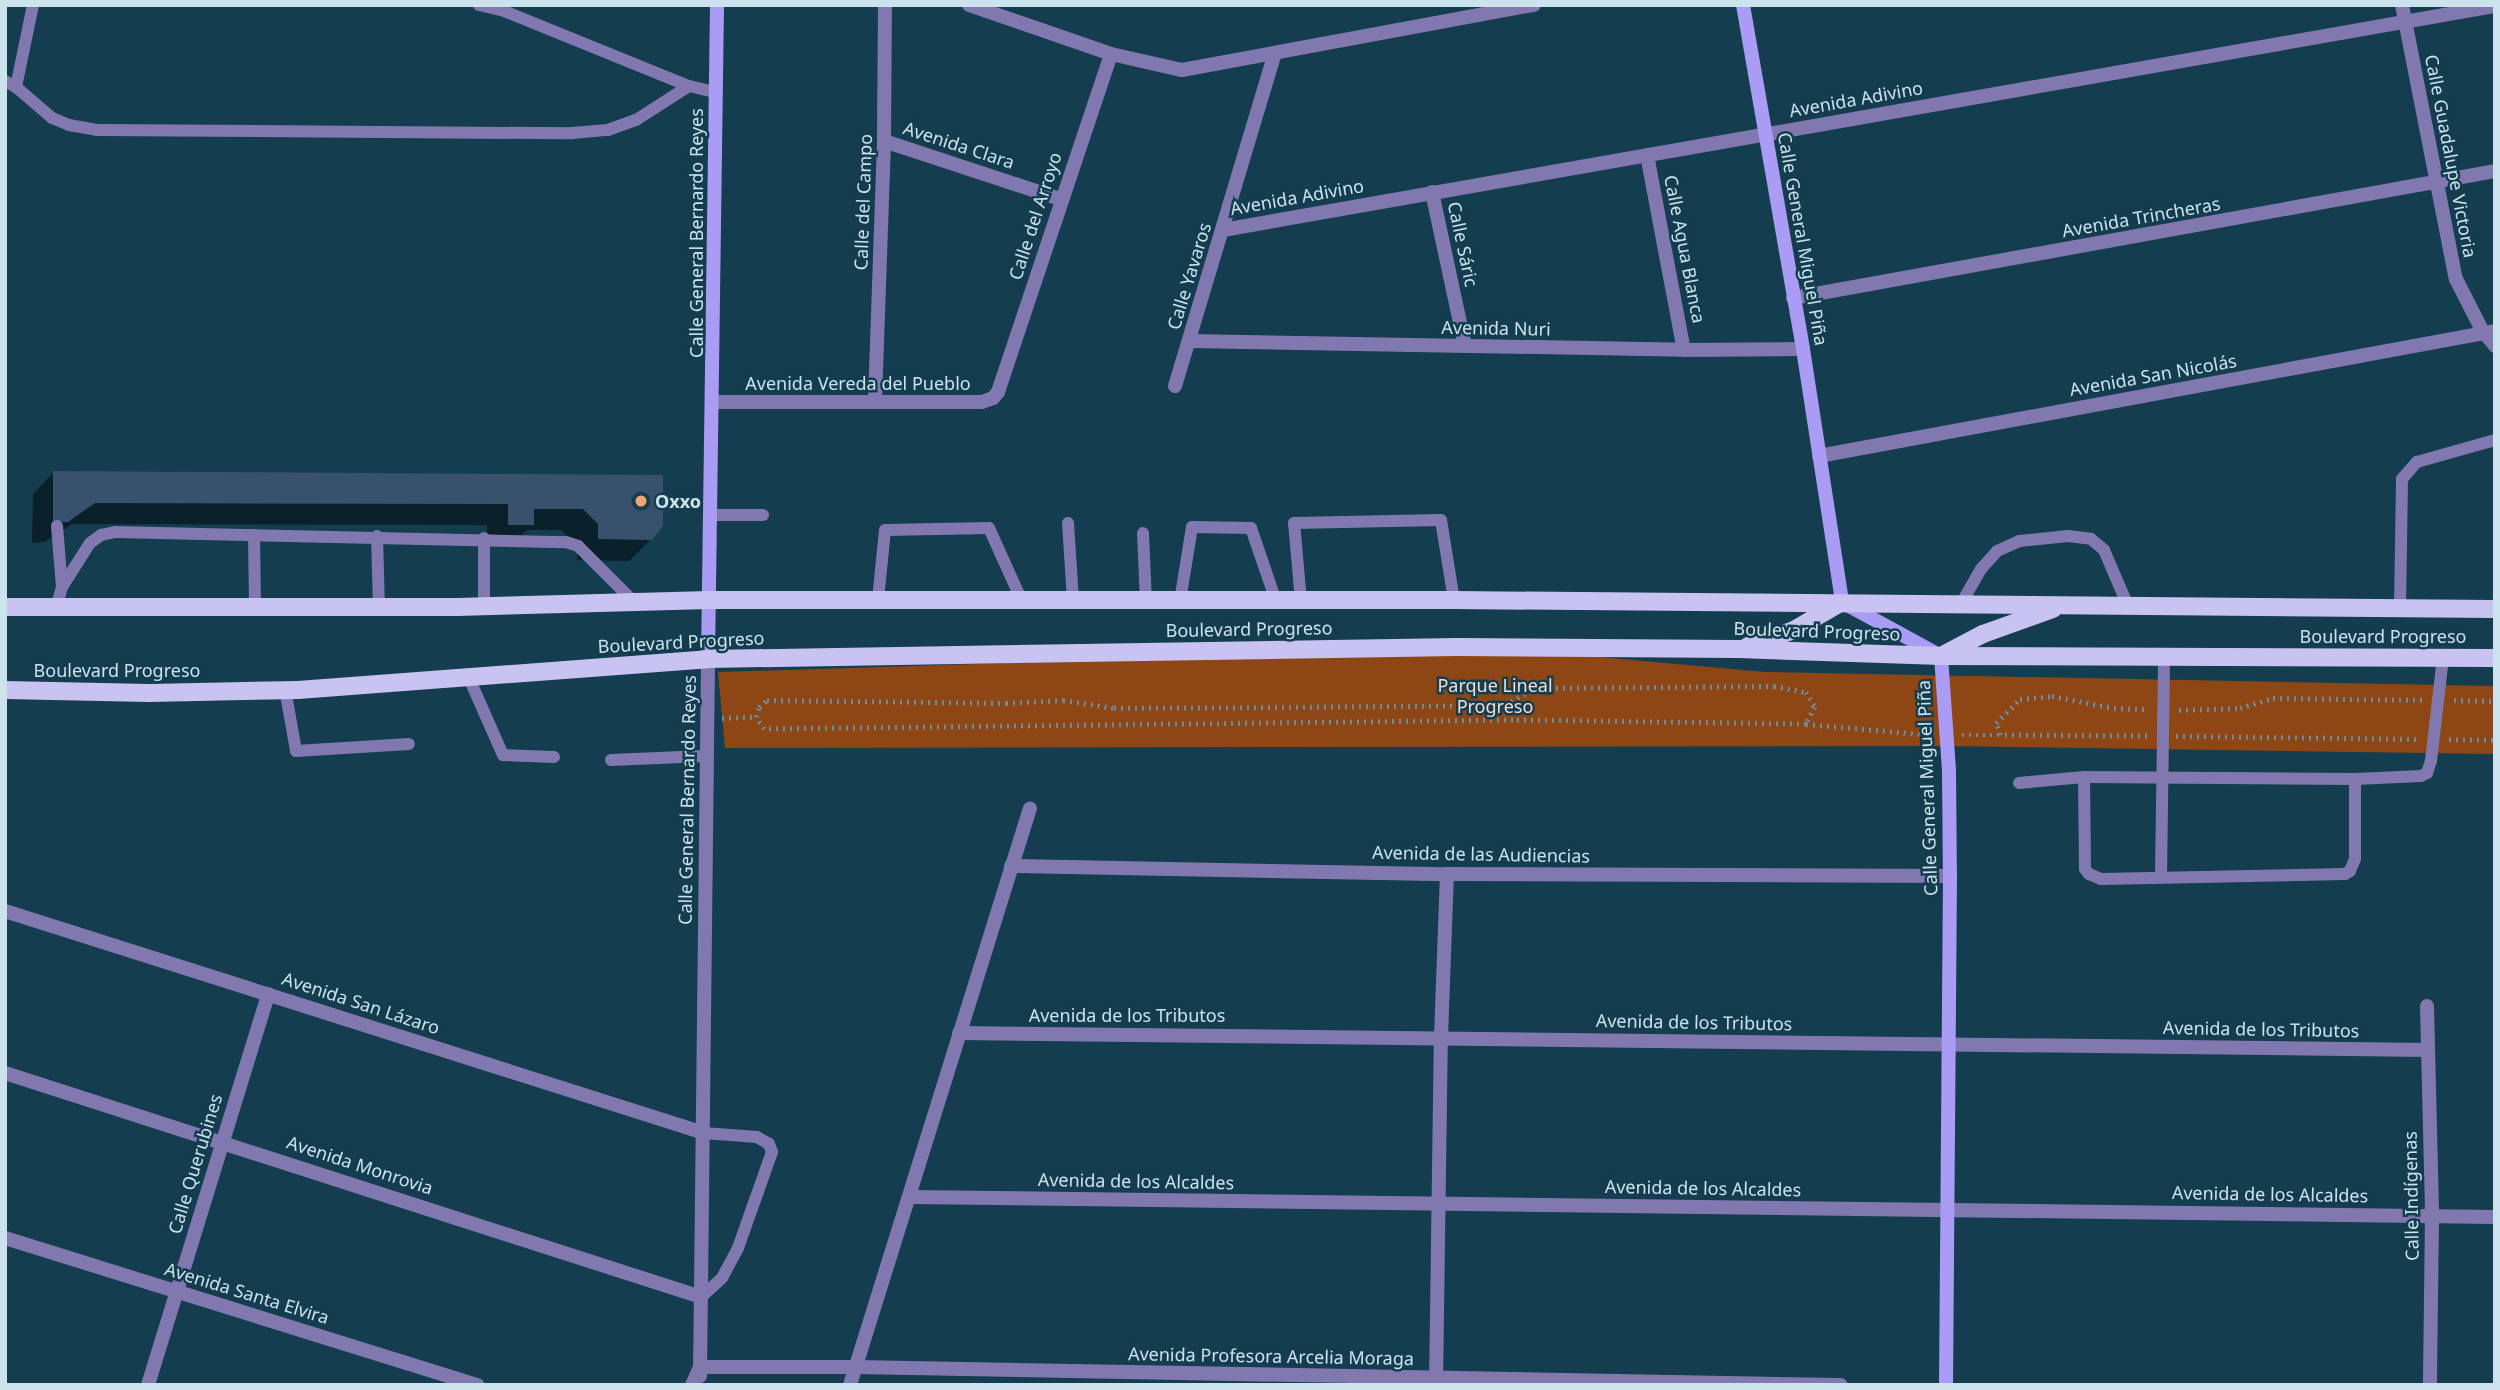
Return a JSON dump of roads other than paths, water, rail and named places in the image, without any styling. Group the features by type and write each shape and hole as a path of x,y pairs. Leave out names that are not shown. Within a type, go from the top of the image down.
{"main road":[{"name":"Boulevard Progreso","path":"5,607 484,606 709,600 1454,600 2495,609"},
{"path":"1738,649 1794,630 1842,602"},
{"path":"1941,656 1983,634 2063,606"},
{"name":"Boulevard Progreso","path":"5,690 149,693 285,689 708,659 1457,647 1738,649 1941,656 2495,658"}],"street":[{"name":"Calle General Bernardo Reyes","path":"699,1385 704,1133 705,756 713,402 717,5"},
{"name":"Calle del Campo","path":"875,400 884,141 885,5"},
{"path":"969,5 1111,54 1182,70 1534,5"},
{"name":"Calle General Miguel Piña","path":"1743,5 1842,602 1941,656 1949,770 1950,876 1946,1385"},
{"name":"Calle Guadalupe Victoria","path":"2402,5 2456,279 2489,332"},
{"name":"Avenida Adivino","path":"1223,230 2495,6"},
{"name":"Calle del Arroyo","path":"998,392 1111,54"},
{"name":"Calle Yavaros","path":"1175,386 1274,55"},
{"name":"Avenida Clara","path":"884,141 1060,200"},
{"name":"Calle Agua Blanca","path":"1647,155 1685,350"},
{"name":"Avenida Trincheras","path":"1793,298 2495,171"},
{"name":"Calle Sáric","path":"1432,192 1465,346"},
{"name":"Avenida San Nicolás","path":"1819,456 2489,332"},
{"name":"Avenida Nuri","path":"1189,341 1685,350 1802,349"},
{"name":"Avenida Vereda del Pueblo","path":"713,402 982,402 993,398 998,392"},
{"path":"850,1385 1030,808"},
{"name":"Avenida de las Audiencias","path":"1011,866 1447,874 1950,876"},
{"path":"1436,1381 1441,1037 1447,874"},
{"name":"Avenida San Lázaro","path":"5,911 704,1133"},
{"name":"Calle Querubines","path":"148,1385 268,994"},
{"name":"Calle Indígenas","path":"2427,1006 2432,1215 2430,1385"},
{"name":"Avenida de los Tributos","path":"959,1033 2428,1050"},
{"name":"Avenida Monrovia","path":"5,1073 701,1297"},
{"name":"Avenida de los Alcaldes","path":"910,1197 2495,1217"},
{"name":"Avenida Santa Elvira","path":"5,1238 478,1385"},
{"path":"692,1385 700,1367"},
{"name":"Avenida Profesora Arcelia Moraga","path":"700,1367 856,1367 1275,1380 1841,1385"}],"lane":[{"path":"33,5 11,85 52,118 69,125 97,130 572,133 608,130 636,120 689,86"},
{"path":"479,5 504,11 689,86 716,92"},
{"name":"Calle Guadalupe Victoria","path":"2489,332 2495,347"},
{"path":"2400,608 2402,479 2417,462 2495,440"},
{"path":"711,515 763,514"},
{"path":"1301,601 1294,523 1441,520 1454,600"},
{"path":"1068,523 1073,601"},
{"path":"57,526 62,587"},
{"path":"1180,601 1192,527 1251,528 1276,601"},
{"path":"877,600 885,530 989,528 1022,601"},
{"path":"56,608 62,587 85,550 100,535 115,532 484,538 570,542 634,602"},
{"path":"1143,533 1146,601"},
{"path":"254,535 255,608"},
{"path":"377,536 379,607"},
{"path":"1961,604 1981,569 1997,551 2019,541 2068,536 2091,539 2104,550 2128,606"},
{"path":"484,538 484,606"},
{"path":"2161,877 2165,777 2164,657"},
{"path":"2019,783 2084,777 2355,779 2421,776 2430,767 2443,657"},
{"path":"468,678 503,755 554,757"},
{"path":"285,689 296,751 409,744"},
{"path":"611,760 705,756"},
{"path":"2084,777 2084,862 2089,874 2101,879 2345,874 2350,871 2355,859 2355,779"},
{"path":"701,1297 722,1278 738,1248 772,1152 769,1144 757,1137 704,1133"}],"place":[{"name":"Oxxo","path":"641,501"}],"park label":[{"name":"Parque Lineal Progreso","path":"1495,696"}]}
